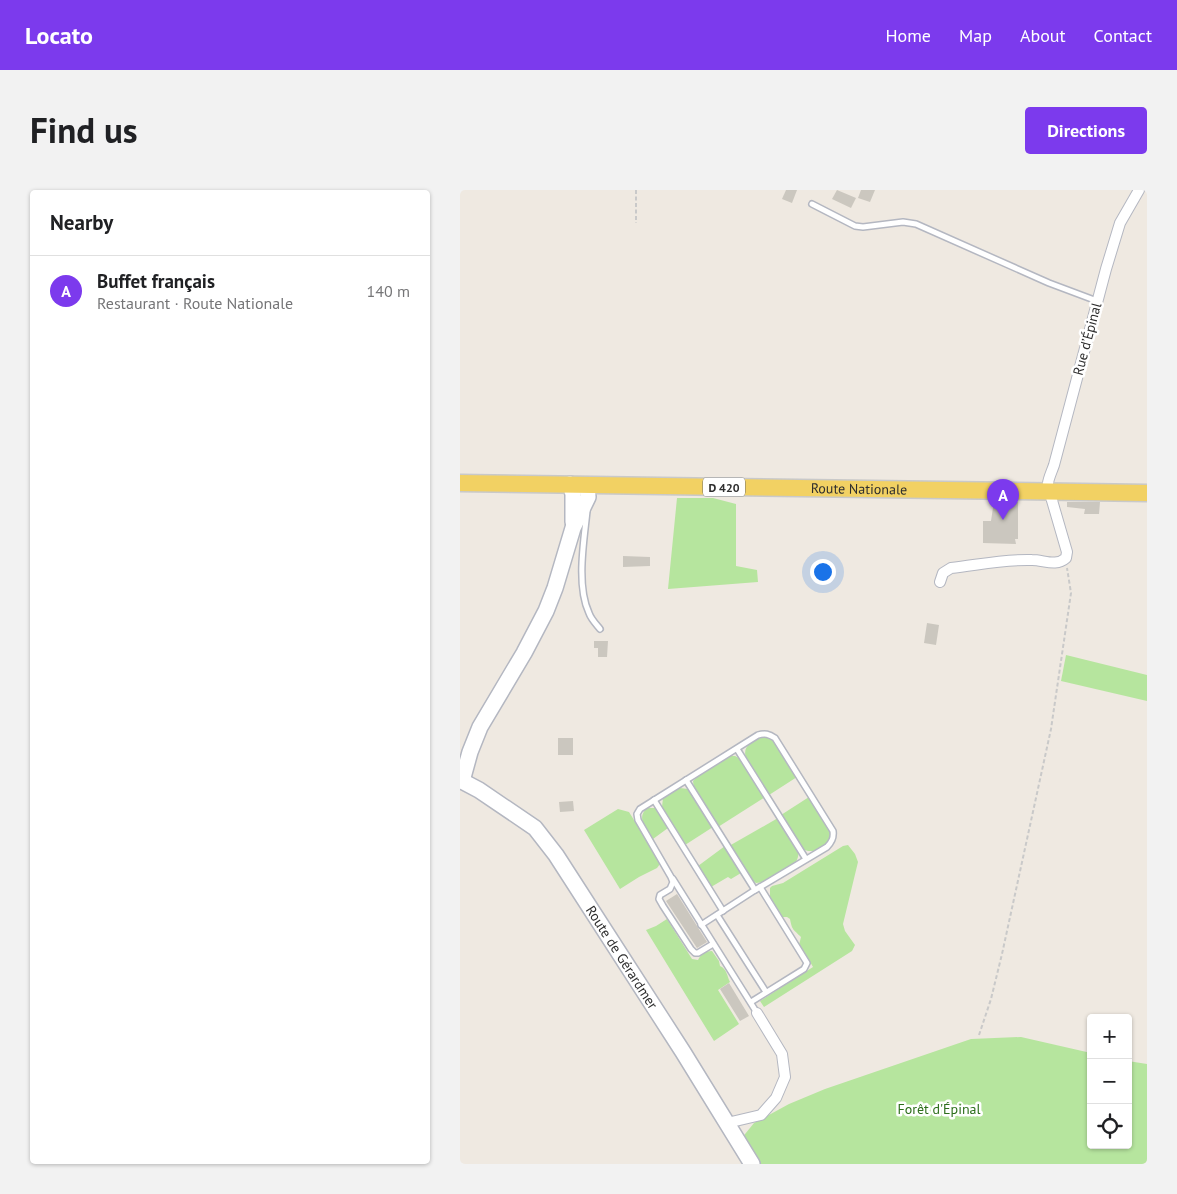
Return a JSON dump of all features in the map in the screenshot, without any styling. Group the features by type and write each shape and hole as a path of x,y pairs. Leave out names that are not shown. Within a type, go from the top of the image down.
{"main road":[{"name":"D 420","path":"460,483 579,484"},
{"name":"Route Nationale","path":"579,484 1147,493"},
{"path":"574,528 573,494 579,484"},
{"path":"461,781 480,727 524,653 546,611 574,528 593,502 610,485"},
{"path":"460,747 480,727"},
{"name":"Route de Gérardmer","path":"461,781 479,790 535,828 556,855 683,1052 752,1164"}],"street":[{"name":"Rue d’Épinal","path":"1048,491 1047,487 1120,223 1139,190"},
{"path":"940,582 944,573 951,568 1012,560 1034,560 1055,563 1061,562 1066,558 1067,552 1048,491"},
{"path":"727,1123 760,1115 776,1098 785,1077 782,1054 757,1013"}],"lane":[{"path":"812,204 862,228 903,222 916,224 1049,283 1097,301"},
{"path":"587,510 582,573 583,595 589,614 600,629"},
{"path":"702,925 757,888 830,844 834,836 780,745 771,735 764,733 758,735 640,809 637,814 638,820 671,877 757,1013"},
{"path":"737,749 806,859"},
{"path":"686,780 806,963 804,969 750,1002"},
{"path":"654,800 724,911"},
{"path":"671,877 673,882 670,889 660,896 659,899 663,906 694,952 698,953 713,944"},
{"path":"717,915 766,992"}],"path":[{"path":"636,190 636,223"},
{"path":"979,1036 1002,954 1051,729 1071,593 1066,558"}],"green space":[{"path":"677,498 713,498 736,504 736,566 757,570 758,582 668,589"},
{"path":"1066,655 1147,675 1147,701 1061,681"},
{"path":"761,736 773,739 797,777 769,795 745,754 745,750 751,742"},
{"path":"731,756 741,759 765,797 718,827 694,789 693,781"},
{"path":"680,788 688,789 691,792 713,827 685,845 662,807 663,798"},
{"path":"809,797 831,831 831,836 826,845 811,851 801,848 781,815"},
{"path":"647,808 655,808 668,828 653,839 642,819"},
{"path":"618,809 629,812 660,862 657,868 620,889 584,830"},
{"path":"778,818 798,850 796,862 765,882 756,883 749,878 729,846"},
{"path":"848,845 858,862 843,924 845,931 855,945 852,951 764,1007 760,1001 813,967 799,945 801,937 793,929 790,919 782,917 770,897 770,888 783,883 843,846"},
{"path":"725,846 741,873 731,879 728,877 711,887 698,866"},
{"path":"667,919 692,959 698,960 704,953 712,951 730,982 718,990 739,1024 714,1041 646,930"},
{"name":"Forêt d'Épinal","path":"1021,1037 1087,1052 1087,1149 1132,1149 1132,1062 1147,1064 1147,1164 756,1164 741,1139 754,1123 789,1104 825,1089 971,1039"}],"building":[{"path":"786,190 797,190 792,203 782,199"},
{"path":"837,190 856,198 851,208 832,199"},
{"path":"861,190 875,190 870,202 858,198"},
{"path":"994,501 1018,502 1018,539 1015,539 1016,544 983,543 983,521 991,521"},
{"path":"1067,502 1100,502 1099,514 1084,514 1085,509 1067,507"},
{"path":"623,556 650,557 650,566 623,567"},
{"path":"927,623 939,625 936,645 924,643"},
{"path":"594,641 608,641 607,657 598,657 598,648 594,648"},
{"path":"558,738 573,738 573,755 558,755"},
{"path":"573,801 574,811 560,812 559,802"},
{"path":"677,894 707,942 697,948 666,901"},
{"path":"729,983 749,1016 740,1021 720,989"}],"place":[{"name":"Buffet français","path":"1003,520"}]}
